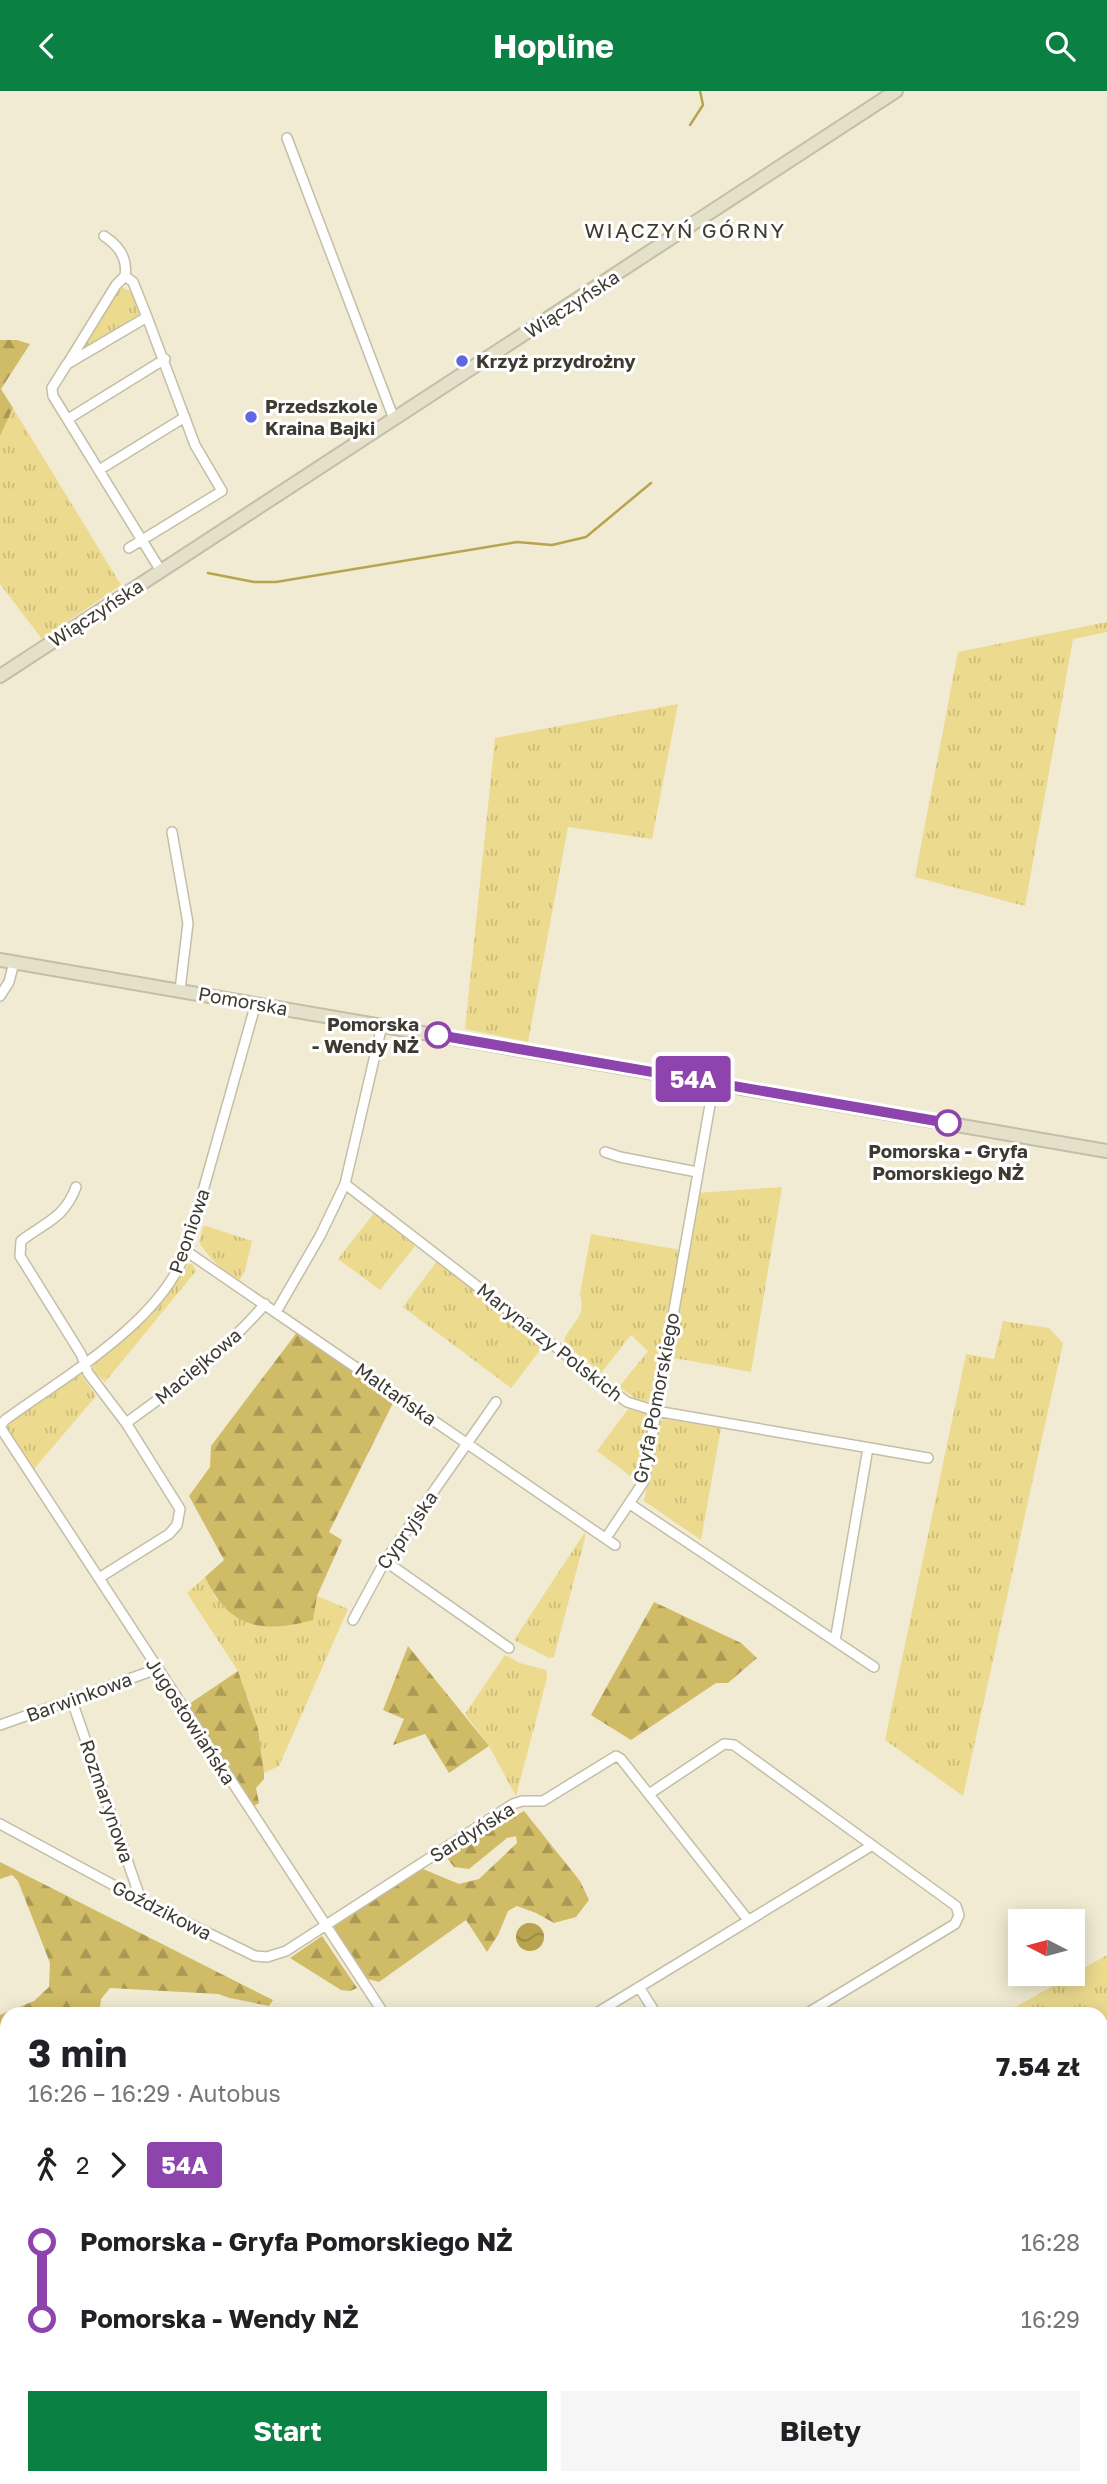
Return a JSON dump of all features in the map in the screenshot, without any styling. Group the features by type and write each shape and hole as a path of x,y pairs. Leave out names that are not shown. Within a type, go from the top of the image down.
{"street":[{"name":"Wiączyńska","path":"0,675 896,91"},
{"path":"287,138 394,419"},
{"path":"104,236 118,244 126,267 125,276 52,388 53,396 161,571"},
{"path":"125,276 133,282 199,452 222,491 129,548"},
{"path":"67,364 147,317"},
{"path":"68,419 164,359"},
{"path":"99,470 185,417"},
{"path":"172,832 188,921 180,990"},
{"name":"Pomorska","path":"0,960 1107,1151"},
{"path":"0,996 9,982 14,962"},
{"name":"Peoniowa","path":"0,1427 5,1420 137,1321 172,1280 186,1251 256,1003"},
{"path":"276,1312 320,1235 345,1184 382,1025"},
{"name":"Gryfa Pomorskiego","path":"714,1083 644,1481 629,1504 874,1667"},
{"path":"605,1152 697,1172"},
{"name":"Marynarzy Polskich","path":"345,1184 627,1402 656,1411 928,1458"},
{"path":"76,1187 61,1214 21,1241 19,1251 89,1373 126,1423 180,1509 177,1525 169,1534 99,1578"},
{"name":"Maltańska","path":"186,1251 615,1545"},
{"name":"Maciejkowa","path":"126,1423 207,1363 265,1304"},
{"name":"Cypryjska","path":"354,1620 384,1561 496,1402"},
{"name":"Jugosłowiańska","path":"0,1427 379,2007"},
{"path":"835,1641 868,1448"},
{"path":"606,1538 629,1504"},
{"path":"384,1561 509,1648"},
{"name":"Barwinkowa","path":"0,1725 157,1669"},
{"name":"Rozmarynowa","path":"72,1701 141,1900"},
{"path":"649,1794 724,1744 734,1745 956,1906 958,1915 955,1924 818,2007"},
{"name":"Sardyńska","path":"325,1926 513,1804 543,1801 612,1756 621,1759 748,1920"},
{"name":"Goździkowa","path":"0,1824 141,1900 258,1957 279,1955 325,1926"},
{"path":"606,2007 871,1846"},
{"path":"639,1987 652,2007"}],"green space":[{"path":"121,287 133,292 139,315 87,348 82,347"},
{"path":"0,340 17,340 30,344 1,389 13,408 0,436"},
{"path":"13,408 121,585 42,639 0,584 0,436"},
{"path":"1107,622 1107,632 1073,639 1025,906 915,877 958,652"},
{"path":"678,704 652,839 568,827 528,1042 465,1029 495,738"},
{"path":"782,1187 751,1372 669,1357 697,1193"},
{"path":"374,1213 415,1246 380,1290 338,1259"},
{"path":"203,1227 252,1241 240,1279 244,1282 218,1265 203,1249 199,1242"},
{"path":"591,1234 680,1250 653,1402 638,1400 619,1387 648,1351 631,1335 601,1373 564,1343 581,1310 580,1294"},
{"path":"437,1261 544,1345 511,1388 403,1307"},
{"path":"188,1264 192,1264 196,1271 105,1382 93,1371 93,1363 149,1317"},
{"path":"1003,1321 1049,1328 1063,1343 963,1796 885,1740 966,1354 994,1359"},
{"path":"298,1331 395,1399 329,1532 342,1540 317,1596 313,1620 262,1626 236,1617 214,1594 205,1577 224,1560 189,1496 210,1467 211,1446"},
{"path":"76,1373 80,1373 96,1396 34,1469 7,1432 6,1425"},
{"path":"628,1409 647,1414 649,1418 638,1478 633,1478 597,1451"},
{"path":"665,1419 721,1428 701,1540 644,1501 659,1422"},
{"path":"585,1532 554,1657 549,1658 514,1640"},
{"path":"205,1577 216,1599 292,1625 312,1620 317,1596 348,1609 279,1766 264,1773 258,1729 238,1671 187,1593"},
{"path":"654,1602 741,1643 757,1658 728,1683 716,1683 631,1740 591,1715"},
{"path":"408,1646 489,1746 449,1773 425,1734 393,1745 404,1719 383,1710"},
{"path":"505,1655 520,1663 546,1670 547,1678 516,1796 489,1746 465,1714"},
{"path":"238,1671 258,1729 264,1773 264,1779 256,1788 259,1803 254,1806 250,1805 186,1706"},
{"path":"524,1811 580,1881 589,1900 576,1917 554,1923 517,1906 508,1911 487,1952 466,1920 379,1982 368,1979 335,1930 334,1924 423,1869 459,1884 479,1879 517,1843 516,1836 507,1838 469,1869 454,1867 447,1858 456,1850"},
{"path":"0,1862 273,2000 269,2006 218,1994 110,1988 101,1999 100,2007 19,2007 34,2001 49,1987 50,1963 18,1881 12,1875 0,1879"},
{"path":"322,1936 357,1988 350,1991 341,1990 290,1958"},
{"path":"1107,1955 1107,2007 1015,2007 1052,1986 1085,1986 1085,1967"}],"water":[{"path":"530,1923 540,1927 544,1937 540,1947 530,1951 520,1947 516,1937 520,1927"}],"waterway":[{"path":"690,125 703,105 700,91"},
{"path":"208,573 254,582 276,582 517,542 552,545 586,537 651,483"}],"bus line":[{"name":"54A","path":"438,1035 948,1123"}],"place":[{"name":"Krzyż przydrożny","path":"462,361"},
{"name":"Przedszkole Kraina Bajki","path":"251,417"},
{"name":"Pomorska - Wendy NŻ","path":"438,1035"},
{"name":"Pomorska - Gryfa Pomorskiego NŻ","path":"948,1123"}],"district":[{"name":"WIĄCZYŃ GÓRNY","path":"685,231"}]}
